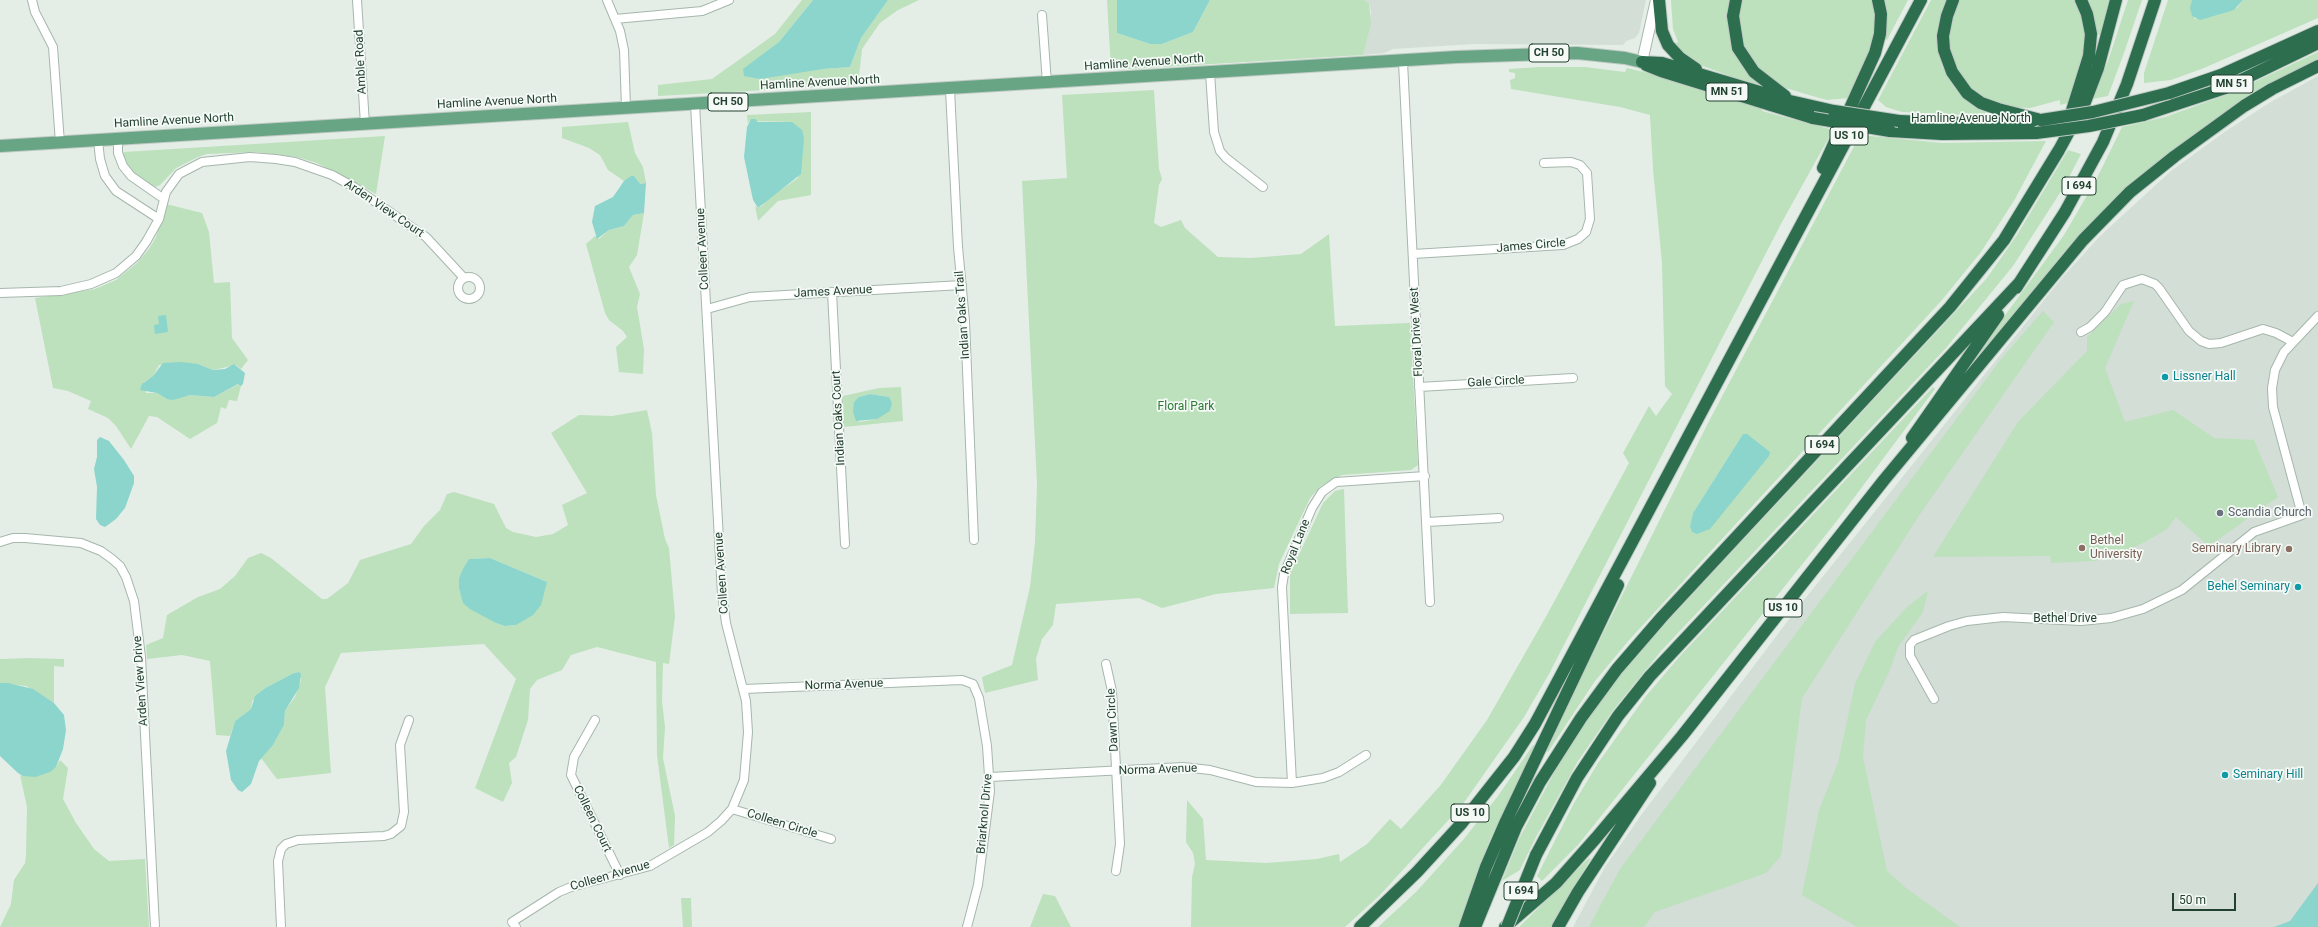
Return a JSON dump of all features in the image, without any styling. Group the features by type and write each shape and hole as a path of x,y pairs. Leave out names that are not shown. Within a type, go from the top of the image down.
{"highway":[{"path":"1657,0 1662,31 1668,45 1680,58 1705,75"},
{"path":"1736,0 1733,16 1738,48 1754,72 1790,101"},
{"path":"1777,271 1875,53 1880,34 1881,14 1878,0"},
{"name":"US 10","path":"1360,927 1417,872 1461,824 1514,757 1559,681 1683,445 1921,0"},
{"path":"1953,0 1947,16 1944,36 1947,62 1952,72 1968,93 1981,102 1998,109 2040,120"},
{"path":"2059,150 2089,56 2091,34 2087,14 2081,0"},
{"name":"I 694","path":"1475,927 1491,869 1540,782 1581,718 1617,669 1662,618 1950,307 2004,240 2059,150 2085,102 2098,68 2116,0"},
{"name":"I 694","path":"1506,927 1536,855 1577,778 1618,716 1650,676 2020,282 2065,212 2103,142 2127,84 2155,0"},
{"name":"Hamline Avenue North","path":"1642,62 1662,63 1790,101 1834,111 1899,121 1981,124 2040,120 2093,112 2169,93 2221,75 2318,31"},
{"name":"Hamline Avenue North","path":"1642,62 1660,71 1813,118 1890,131 1948,135 2036,133 2089,126 2143,114 2224,88 2318,43"},
{"path":"1884,480 2060,267 2130,192 2175,156 2244,106 2272,89 2318,66"},
{"name":"US 10","path":"1506,927 1556,883 1682,736 1884,480 2020,282"},
{"path":"1465,927 1683,445"},
{"path":"1558,927 1594,868 1682,736"}],"main road":[{"name":"Hamline Avenue North","path":"0,146 950,90 1403,62 1456,57 1563,53 1625,58 1642,62"}],"street":[{"path":"32,0 35,12 53,46 60,143"},
{"name":"Amble Road","path":"357,0 364,124"},
{"path":"607,0 615,19 624,50 626,108"},
{"path":"615,19 702,11 730,0"},
{"path":"1642,62 1657,0"},
{"path":"1042,15 1047,83"},
{"name":"Floral Drive West","path":"1403,62 1419,386 1425,476 1430,602"},
{"path":"1210,73 1214,132 1218,147 1226,158 1264,187"},
{"name":"Indian Oaks Trail","path":"950,90 962,285 974,540"},
{"name":"Colleen Avenue","path":"514,924 571,886 620,875 650,866 708,832 732,809 740,793 747,767 748,717 744,689 726,622 722,594 695,104"},
{"path":"118,139 118,153 123,166 131,176 164,199"},
{"path":"0,293 61,291 104,279 125,267 136,256 146,242 158,218 116,191 105,176 100,159 98,140"},
{"name":"Arden View Court","path":"158,218 160,208 172,182 179,174 202,162 257,157 295,162 332,175 389,210 426,237 464,278"},
{"name":"James Circle","path":"1413,254 1563,245 1578,240 1586,232 1590,219 1587,173 1580,165 1572,162 1544,164"},
{"path":"2081,332 2090,327 2105,312 2123,285 2142,279 2159,288 2189,331 2201,341 2208,344 2221,343 2263,329 2276,333 2292,342"},
{"name":"James Avenue","path":"707,309 750,297 962,285"},
{"name":"Indian Oaks Court","path":"832,292 845,544"},
{"name":"Bethel Drive","path":"1934,699 1910,656 1910,645 1914,640 1948,626 2003,617 2081,621 2111,618 2143,609 2182,590 2254,532 2302,515 2272,397 2275,370 2284,352 2318,316"},
{"name":"Gale Circle","path":"1419,386 1573,378"},
{"name":"Royal Lane","path":"1292,783 1282,586 1284,574 1312,508 1322,492 1336,482 1425,476"},
{"path":"1427,522 1499,518"},
{"name":"Arden View Drive","path":"0,542 13,538 25,538 81,543 101,551 112,559 120,566 126,576 134,600 141,657 155,927"},
{"name":"Dawn Circle","path":"1106,664 1112,691 1120,844 1116,871"},
{"name":"Norma Avenue","path":"744,689 968,680"},
{"name":"Briarknoll Drive","path":"967,927 978,885 990,777 978,698 973,684 968,680"},
{"path":"281,927 278,860 281,849 286,844 298,840 384,836 391,834 401,826 404,812 400,745 409,720"},
{"name":"Colleen Court","path":"596,720 574,757 571,775 620,875"},
{"name":"Norma Avenue","path":"990,777 1197,767 1256,782 1292,783 1323,778 1339,772 1366,755"},
{"name":"Colleen Circle","path":"732,809 831,839"}],"shaded area":[{"path":"1364,0 1646,0 1639,33 1635,38 1626,41 1623,45 1474,44 1393,49 1384,53 1363,55 1371,13 1369,3"},
{"name":"Bethel University","path":"2318,76 2318,927 1573,927 1605,867 1642,814 1796,610 2061,279 2100,236 2171,171 2223,133 2269,103"}],"green space":[{"path":"802,0 813,0 779,42 766,53 823,69 850,67 861,38 888,0 919,0 898,10 880,23 862,49 858,85 658,96 658,85 712,79 775,34"},
{"path":"1107,0 1117,0 1117,33 1150,44 1162,44 1193,32 1210,0 1364,0 1369,3 1371,23 1363,55 1111,70"},
{"path":"1671,0 1732,0 1729,20 1759,83 1756,86 1690,61 1674,44 1678,42 1673,29"},
{"path":"1741,0 1873,0 1876,15 1873,44 1849,98 1827,100 1809,95 1779,86 1758,71 1744,50 1738,22"},
{"path":"1882,0 1908,0 1887,40 1884,38"},
{"path":"1931,0 1947,0 1940,17 1938,33 1942,67 1986,111 1985,116 1902,112 1886,107 1878,100"},
{"path":"1958,0 2076,0 2086,31 2084,58 2068,103 2060,105 2060,100 2030,108 2008,107 1980,97 1962,80 1950,57 1948,26"},
{"path":"2086,0 2110,0 2100,35 2095,34"},
{"path":"2128,0 2142,0 2124,53 2108,96 2092,99 2108,61"},
{"path":"2168,0 2192,0 2191,12 2195,19 2237,8 2243,0 2318,0 2318,18 2204,68 2171,80 2144,83 2144,73"},
{"path":"2318,52 2318,61 2217,119 2186,140 2129,186 2063,253 1973,365 1970,363 2064,235 2096,180 2122,127 2165,117 2229,94"},
{"path":"1539,67 1585,67 1625,72 1627,68 1652,74 1762,109 1762,111 1833,130 1782,222 1549,674 1524,717 1463,804 1379,896 1345,927 1191,927 1192,877 1195,864 1193,853 1186,842 1187,800 1203,819 1206,860 1266,863 1317,859 1339,854 1340,862 1367,844 1390,819 1401,829 1440,786 1487,720 1548,613 1629,463 1623,453 1649,406 1656,416 1672,394 1665,386 1662,263 1653,169 1650,115 1620,107 1511,89 1510,80 1515,78 1515,73 1509,72 1509,69"},
{"name":"Floral Park","path":"1154,90 1159,169 1162,179 1159,185 1154,223 1161,227 1181,220 1185,228 1218,257 1251,258 1301,254 1329,234 1335,326 1410,323 1418,465 1411,470 1342,475 1321,486 1310,498 1279,564 1274,588 1216,594 1162,608 1139,598 1056,604 1053,625 1042,639 1036,659 1038,680 985,693 982,677 1012,665 1030,587 1035,542 1037,484 1022,181 1067,178 1062,95"},
{"path":"811,112 811,195 778,201 758,221 755,206 758,208 762,206 768,199 798,178 792,122 749,121 748,124 747,115"},
{"path":"628,122 635,153 643,167 646,183 639,184 634,176 624,181 608,170 600,155 589,148 562,138 562,127"},
{"path":"1860,135 1942,143 2046,141 2015,199 1981,252 1942,300 1630,639 1595,681 1548,752 1545,750 1707,425","holes":["1743,434 1690,526 1693,513"]},
{"path":"385,136 376,194 317,163 297,157 256,152 207,154 198,157 176,168 160,185 155,187 132,172 128,167 123,154 124,152"},
{"path":"2068,150 2081,154 2065,185 2013,266 1946,348 1662,650 1614,709 1578,761 1536,837 1520,870 1502,881 1519,839 1556,769 1588,719 1619,677 1653,637 1987,278 2017,235"},
{"path":"166,204 202,213 209,232 214,283 230,282 232,338 248,360 241,369 236,365 213,370 198,364 159,365 153,376 144,382 146,393 157,393 167,399 190,395 214,397 239,384 241,386 237,401 229,400 226,409 221,407 217,423 190,439 157,417 149,416 131,449 116,426 108,418 88,409 91,401 68,391 53,388 35,298 95,289 116,280 137,263 149,249 156,237"},
{"path":"644,213 637,255 629,267 640,294 637,307 644,349 643,374 619,372 616,347 627,337 623,331 609,320 605,313 586,244 595,236 599,239 609,230 624,226 633,215"},
{"path":"2134,301 2105,368 2125,422 2173,410 2214,438 2254,440 2278,497 2209,546 2176,517 2167,529 2145,542 2117,555 2095,561 2051,563 2050,556 1933,557 2018,422 2087,351 2087,337 2121,304"},
{"path":"2043,311 2054,322 1920,514 1802,698 1781,856 1766,873 1655,912 1644,927 1589,927 1620,869 2002,358"},
{"path":"901,387 903,421 844,427 843,396 879,388","holes":["870,394 889,397 877,419 859,422 859,397"]},
{"path":"1933,387 1935,389 1836,522 1578,845 1542,881 1537,876 1574,803 1598,763 1646,696 1680,656"},
{"path":"647,410 652,433 656,495 665,539 669,548 675,616 669,664 663,663 662,701 665,727 663,758 675,816 674,845 669,848 657,755 656,662 597,647 571,655 562,670 537,680 530,689 528,720 516,757 509,763 512,783 503,802 475,788 516,679 484,644 341,653 325,687 331,773 277,779 261,758 273,745 284,725 285,711 295,697 301,680 299,672 294,673 267,687 252,701 251,709 235,721 230,736 216,735 210,661 182,655 147,659 146,645 163,638 167,615 198,597 220,589 235,576 248,558 261,553 271,558 322,599 327,599 348,583 360,560 411,544 424,526 440,510 447,494 454,492 494,504 506,528 513,532 536,537 553,534 568,525 562,505 587,493 551,433 579,415 612,416","holes":["490,558 547,582 516,625 505,626 496,623 459,588 459,578 470,559"]},
{"path":"1344,489 1348,613 1290,614 1290,574 1323,503 1335,491"},
{"path":"1928,591 1923,612 1898,647 1890,670 1866,720 1863,757 1887,871 1906,888 1960,927 1857,927 1802,895 1819,810 1838,763 1855,684 1875,642 1908,606"},
{"path":"0,659 64,659 64,667 54,666 54,703 26,686 0,683"},
{"path":"1533,745 1538,747 1491,837 1458,927 1378,927 1416,892 1463,840 1498,796"},
{"path":"60,760 68,768 63,799 76,823 94,849 109,861 145,859 149,927 0,927 11,904 14,880 25,863 27,807 20,775 23,776 56,767"},
{"path":"1591,858 1551,927 1519,927 1588,859"},
{"path":"1043,894 1055,896 1071,927 1030,927"},
{"path":"681,898 691,898 692,927 683,927"}],"water":[{"path":"813,0 888,0 861,38 850,67 823,69 760,79 744,76 743,69 779,42"},
{"path":"1117,0 1210,0 1193,32 1162,44 1150,44 1117,33"},
{"path":"2192,0 2243,0 2234,10 2200,20 2192,16 2190,8"},
{"path":"751,119 755,119 758,122 792,122 802,130 804,138 801,174 758,208 753,200 744,157 747,127"},
{"path":"631,176 634,176 640,184 646,183 644,213 633,215 624,226 609,230 597,239 592,222 595,206 613,197 624,181"},
{"path":"166,315 168,332 155,334 154,325 159,324 158,316"},
{"path":"181,362 198,364 213,370 225,369 234,364 245,373 243,384 241,386 238,384 214,397 190,395 173,400 167,399 157,393 140,390 142,384 153,376 163,363"},
{"path":"870,394 889,397 892,403 890,411 877,419 856,421 853,412 854,402 859,397"},
{"path":"1743,434 1747,434 1770,452 1769,456 1710,529 1697,534 1692,532 1690,526 1693,513"},
{"path":"100,437 109,441 134,476 134,483 125,508 116,519 105,527 100,525 96,519 97,487 94,469 97,457 97,440"},
{"path":"490,558 547,582 541,605 533,615 516,625 505,626 496,623 470,609 463,603 459,588 459,578 469,559"},
{"path":"299,672 301,674 299,688 285,711 284,725 273,745 259,761 251,784 242,792 238,790 231,780 226,751 235,721 251,709 255,696 267,687 294,673"},
{"path":"0,683 8,683 33,689 54,703 64,715 66,730 63,749 56,767 50,772 35,777 23,776 0,756"},
{"path":"2318,883 2318,927 2274,927 2290,921"}],"place":[{"name":"Lissner Hall","path":"2165,377"},
{"name":"Scandia Church","path":"2220,513"},
{"name":"Bethel University","path":"2082,548"},
{"name":"Seminary Library","path":"2289,549"},
{"name":"Behel Seminary","path":"2298,587"},
{"name":"Seminary Hill","path":"2225,775"}]}
